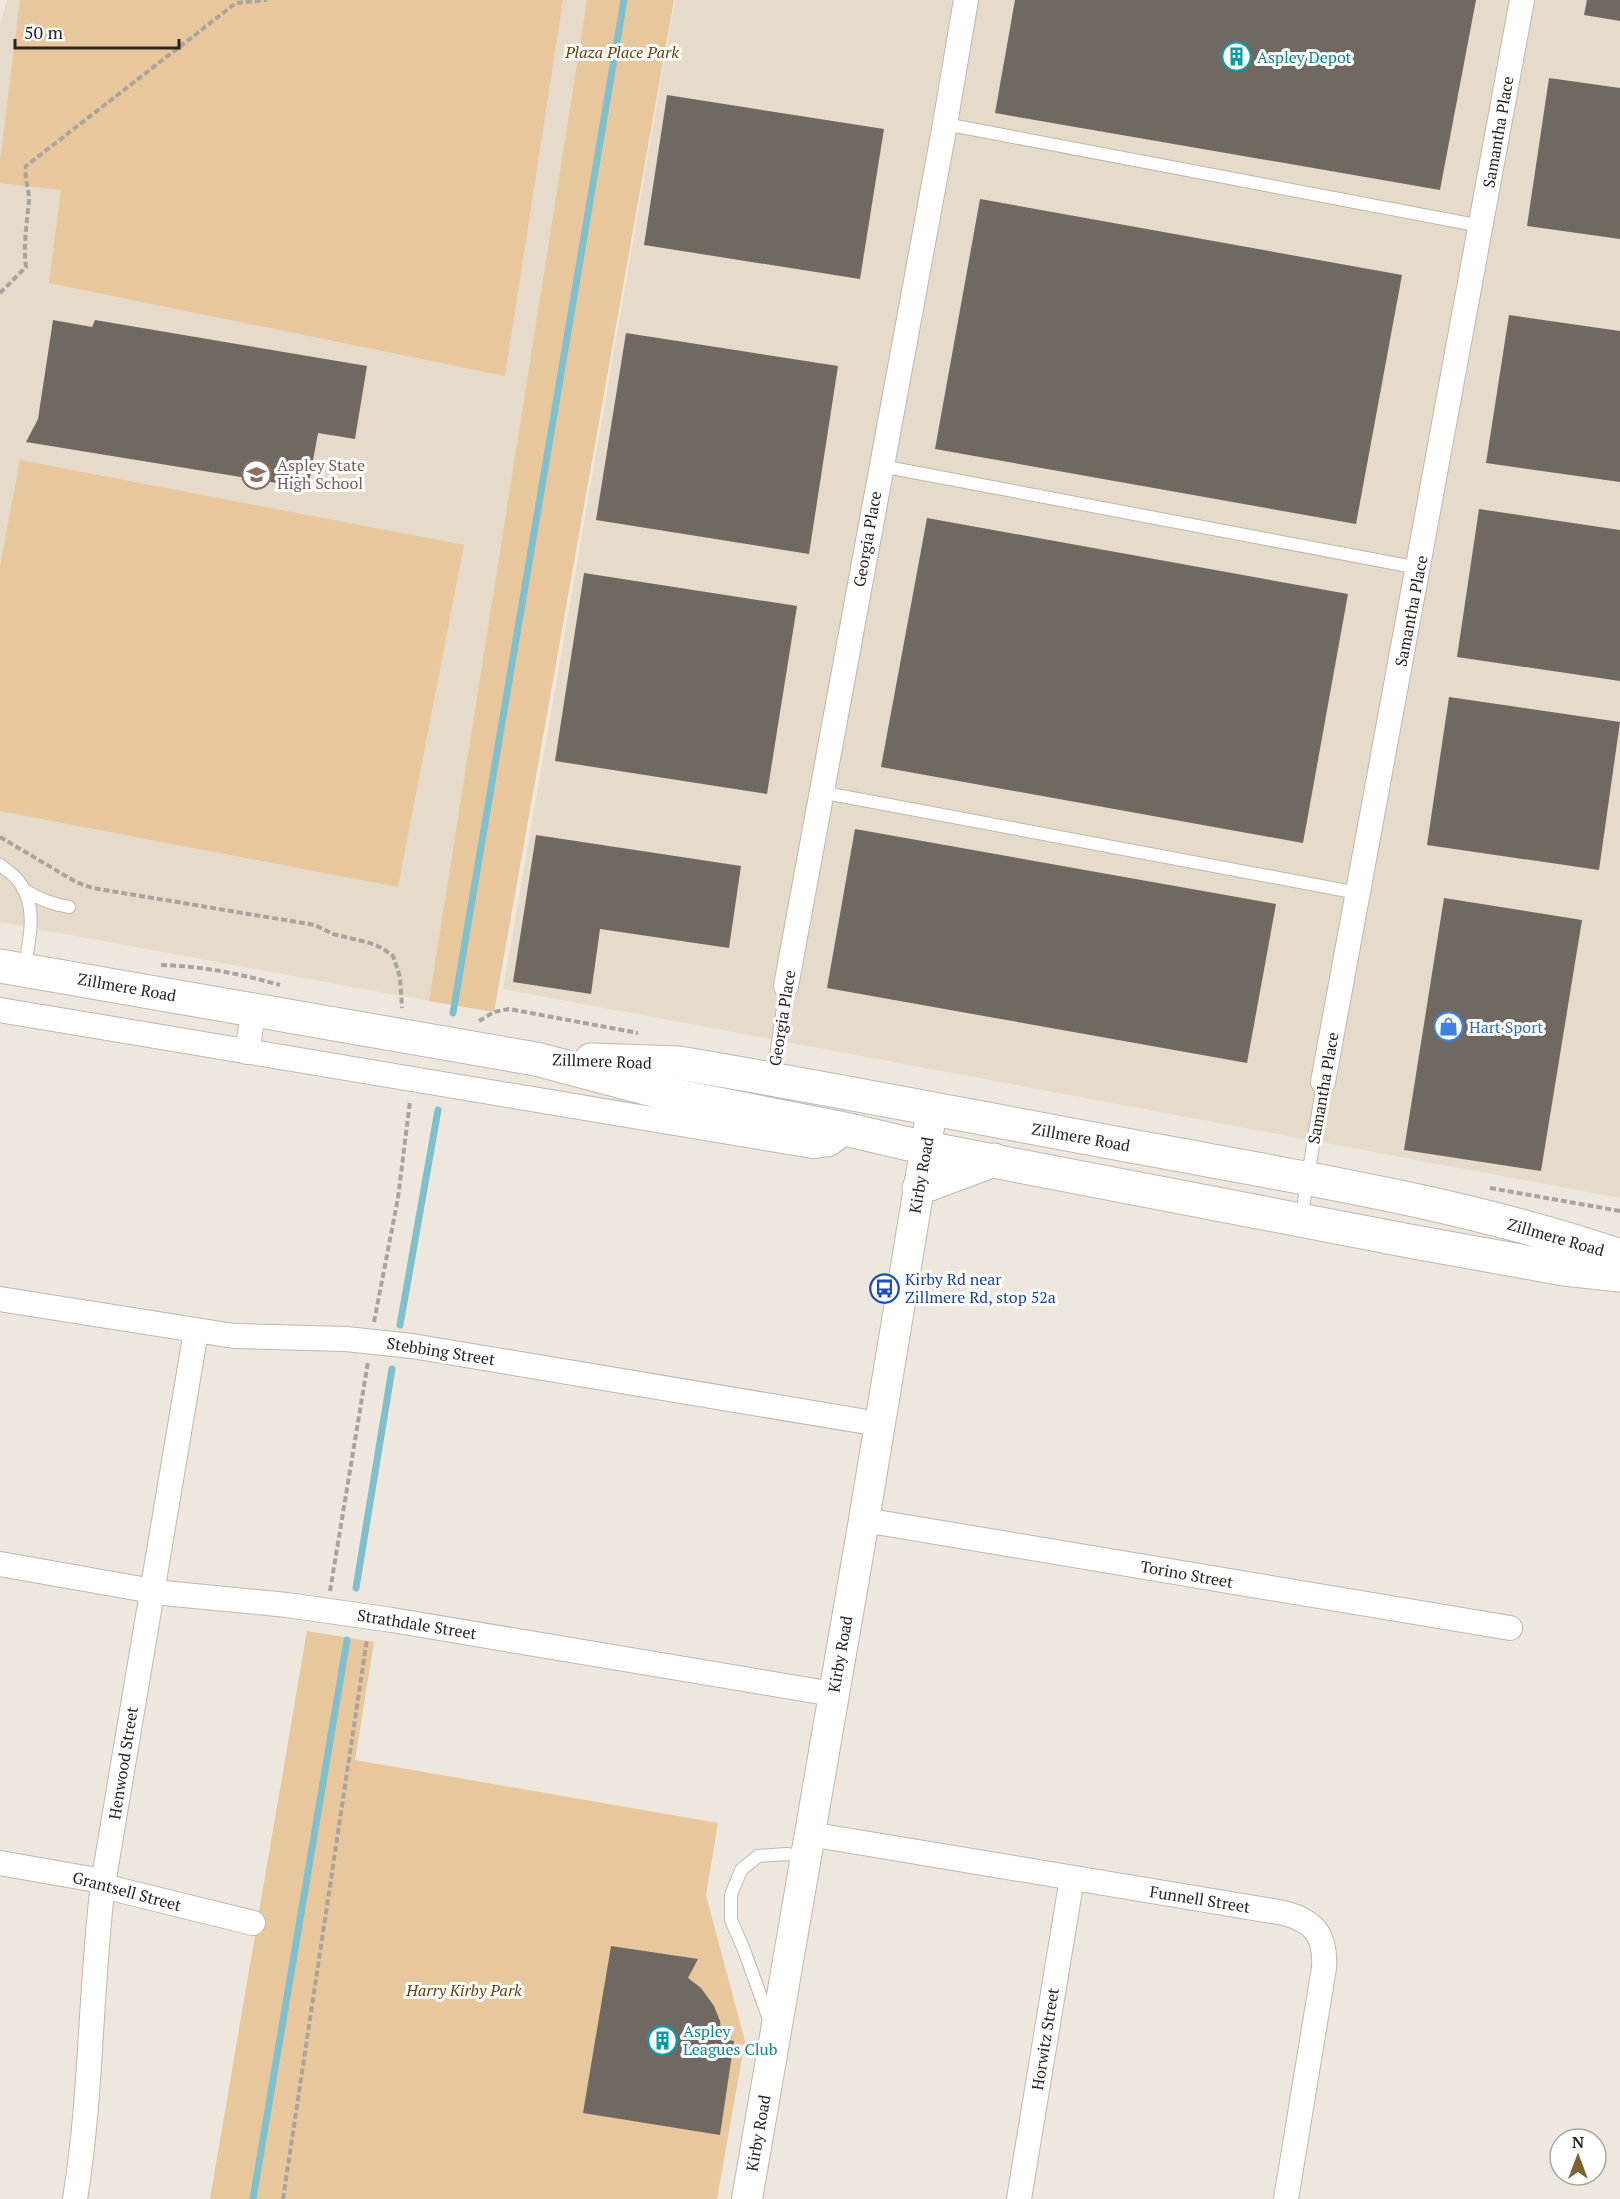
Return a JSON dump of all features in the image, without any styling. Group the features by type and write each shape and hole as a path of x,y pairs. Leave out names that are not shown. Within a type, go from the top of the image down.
{"main road":[{"name":"Zillmere Road","path":"12,968 254,1008 336,1025 536,1059 672,1095 849,1130 926,1148 1301,1221 1564,1269 1620,1275"},
{"name":"Zillmere Road","path":"536,1059 679,1063 772,1079 1417,1200 1564,1237 1620,1256"},
{"path":"919,1188 994,1160"}],"street":[{"name":"Georgia Place","path":"786,986 966,0"},
{"name":"Samantha Place","path":"1323,1082 1522,0"},
{"path":"247,1052 254,1008"},
{"path":"0,1010 813,1146 829,1144 849,1130"},
{"name":"Kirby Road","path":"747,2199 932,1109"},
{"name":"Stebbing Street","path":"0,1299 196,1331 243,1336 371,1340 879,1424"},
{"name":"Henwood Street","path":"75,2199 89,2071 96,1952 103,1884 196,1331"},
{"name":"Torino Street","path":"864,1520 1510,1628"},
{"name":"Strathdale Street","path":"0,1564 152,1590 326,1610 833,1694"},
{"name":"Funnell Street","path":"807,1845 1072,1878 1284,1913 1297,1916 1316,1929 1324,1946 1324,1968 1286,2199"},
{"name":"Grantsell Street","path":"0,1863 91,1880 115,1889 253,1923"},
{"name":"Horwitz Street","path":"1019,2199 1072,1878"}],"lane":[{"path":"945,124 1481,226"},
{"path":"881,465 1419,568"},
{"path":"820,792 1358,893"},
{"path":"0,866 16,878 31,912 31,935 12,968"},
{"path":"22,888 34,897 69,907"},
{"name":"Georgia Place","path":"772,1079 786,986"},
{"name":"Samantha Place","path":"1301,1221 1323,1082"},
{"path":"775,2034 744,1950 730,1920 730,1895 741,1870 758,1856 786,1854 807,1845"}],"path":[{"path":"0,293 26,267 23,249 29,198 25,175 26,166 237,3 267,0"},
{"path":"0,837 76,882 93,888 315,925 333,934 382,948 393,956 398,966 403,1005 400,1015"},
{"path":"326,1610 371,1340 398,1198 411,1097"},
{"path":"283,2199 368,1636"}],"shaded area":[{"name":"Aspley State High School","path":"7,0 587,0 429,1001 0,922 0,25"},
{"path":"675,0 1620,0 1620,1198 503,989"}],"green space":[{"path":"20,0 563,0 505,376 49,283 61,190 0,183 0,162"},
{"name":"Plaza Place Park","path":"587,0 674,0 494,1012 429,1001"},
{"path":"20,460 464,545 398,887 0,811 0,566"},
{"name":"Harry Kirby Park","path":"307,1631 374,1642 355,1760 718,1823 706,1895 745,2041 717,2199 210,2199"}],"building":[{"name":"Aspley Depot","path":"1015,0 1476,0 1440,190 995,113"},
{"path":"1587,0 1620,0 1620,21 1584,15"},
{"path":"1549,78 1620,88 1620,239 1527,226"},
{"path":"667,95 884,129 860,279 644,245"},
{"path":"980,199 1402,275 1356,524 935,449"},
{"path":"1509,315 1620,331 1620,482 1486,463"},
{"path":"53,320 92,327 95,320 367,366 355,439 318,433 308,488 26,442 38,419"},
{"path":"626,333 838,366 809,554 596,520"},
{"path":"1479,509 1620,530 1620,681 1457,657"},
{"path":"927,518 1348,594 1303,843 881,767"},
{"path":"584,573 797,606 767,794 555,761"},
{"path":"1449,697 1620,722 1599,870 1427,845"},
{"path":"855,829 1276,904 1247,1063 827,988"},
{"path":"536,835 741,866 729,948 600,929 591,994 513,982"},
{"path":"1444,898 1582,920 1541,1171 1404,1150"},
{"name":"Aspley Leagues Club","path":"611,1946 698,1959 688,1978 701,1988 714,2006 720,2021 722,2039 734,2041 720,2135 583,2113"}],"waterway":[{"path":"453,1013 624,0"},
{"path":"400,1325 438,1110"},
{"path":"356,1588 392,1369"},
{"path":"253,2199 347,1640"}],"place":[{"name":"Aspley Depot","path":"1236,57"},
{"name":"Aspley State High School","path":"256,474"},
{"name":"Hart Sport","path":"1448,1027"},
{"name":"Kirby Rd near Zillmere Rd, stop 52a","path":"884,1288"},
{"name":"Aspley Leagues Club","path":"662,2040"}]}
